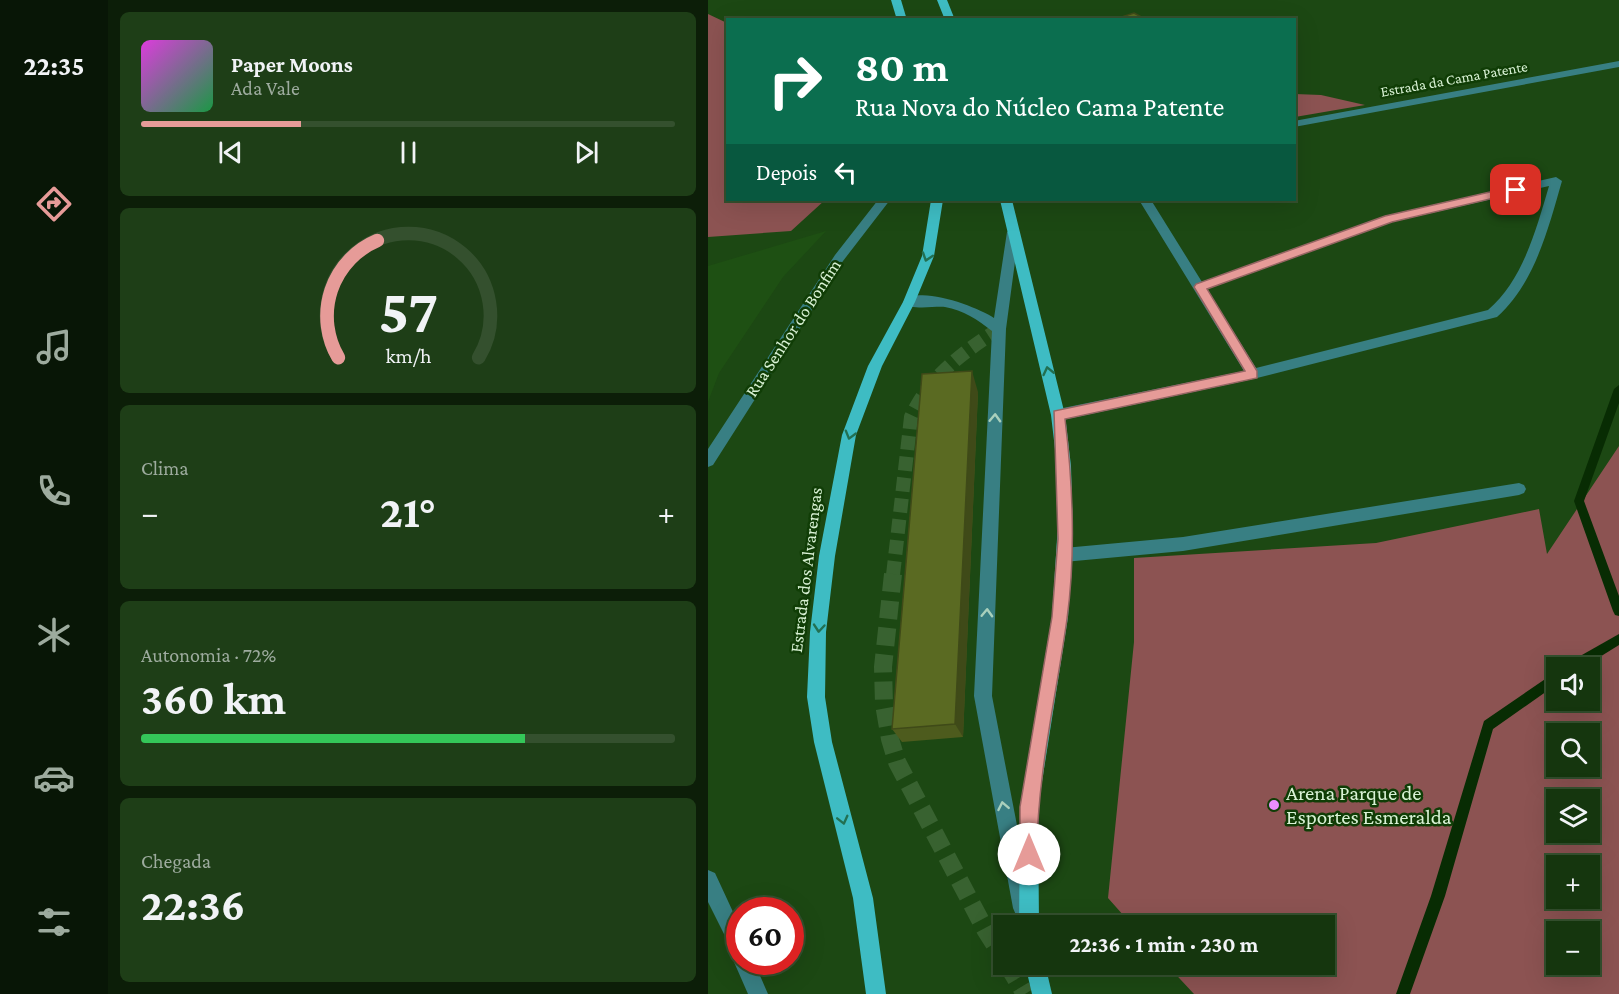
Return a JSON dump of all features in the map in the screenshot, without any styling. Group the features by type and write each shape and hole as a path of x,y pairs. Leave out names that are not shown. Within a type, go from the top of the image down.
{"main road":[{"path":"896,0 902,18"},
{"path":"942,0 949,18"},
{"name":"Estrada dos Alvarengas","path":"876,994 863,898 823,742 816,697 818,632 827,556 849,435 875,366 909,302 928,256 937,201"},
{"path":"1006,201 1059,415 1064,466 1064,555 1060,617 1029,807 1028,915"},
{"path":"1038,975 1042,994"}],"street":[{"name":"Estrada da Cama Patente","path":"1296,124 1619,64"},
{"path":"1059,415 1253,374 1479,318 1503,307 1512,297 1543,226 1556,182 1389,219 1200,287"},
{"name":"Rua Senhor do Bonfim","path":"708,461 839,258 883,201"},
{"path":"1146,201 1253,374"},
{"path":"1013,232 999,328 983,696 1026,915"},
{"path":"909,302 955,303 973,310 999,328"},
{"path":"1064,555 1183,544 1519,489"},
{"path":"708,880 726,919"},
{"path":"750,975 758,994"}],"shaded area":[{"path":"708,14 726,23 726,201 824,201 791,231 708,237"},
{"path":"1296,94 1321,95 1365,105 1296,117"},
{"path":"826,231 783,277 719,373 708,402 708,266"},
{"name":"Arena Parque de Esportes Esmeralda","path":"1619,446 1619,994 1194,994 1176,975 1335,975 1335,915 1123,915 1108,898 1134,642 1134,558 1376,543 1539,509 1547,554"}],"building":[{"path":"1134,13 1143,18 1118,18"},
{"path":"972,371 955,724 892,729 922,374"}],"waterway":[{"path":"1619,389 1579,501 1619,611"},
{"path":"1589,657 1619,639"},
{"path":"1403,994 1438,896 1488,725 1546,685"}],"tunnel":[{"path":"893,575 911,417 937,377 972,347 999,329"},
{"path":"893,574 883,667 884,704 890,739 897,762 993,942"},
{"path":"1014,975 1025,994"}],"place":[{"name":"Arena Parque de Esportes Esmeralda","path":"1274,805"}],"route":[{"path":"1029,854 1029,807 1060,617 1065,539 1064,466 1059,415 1253,374 1200,287 1389,219 1516,190"}]}
